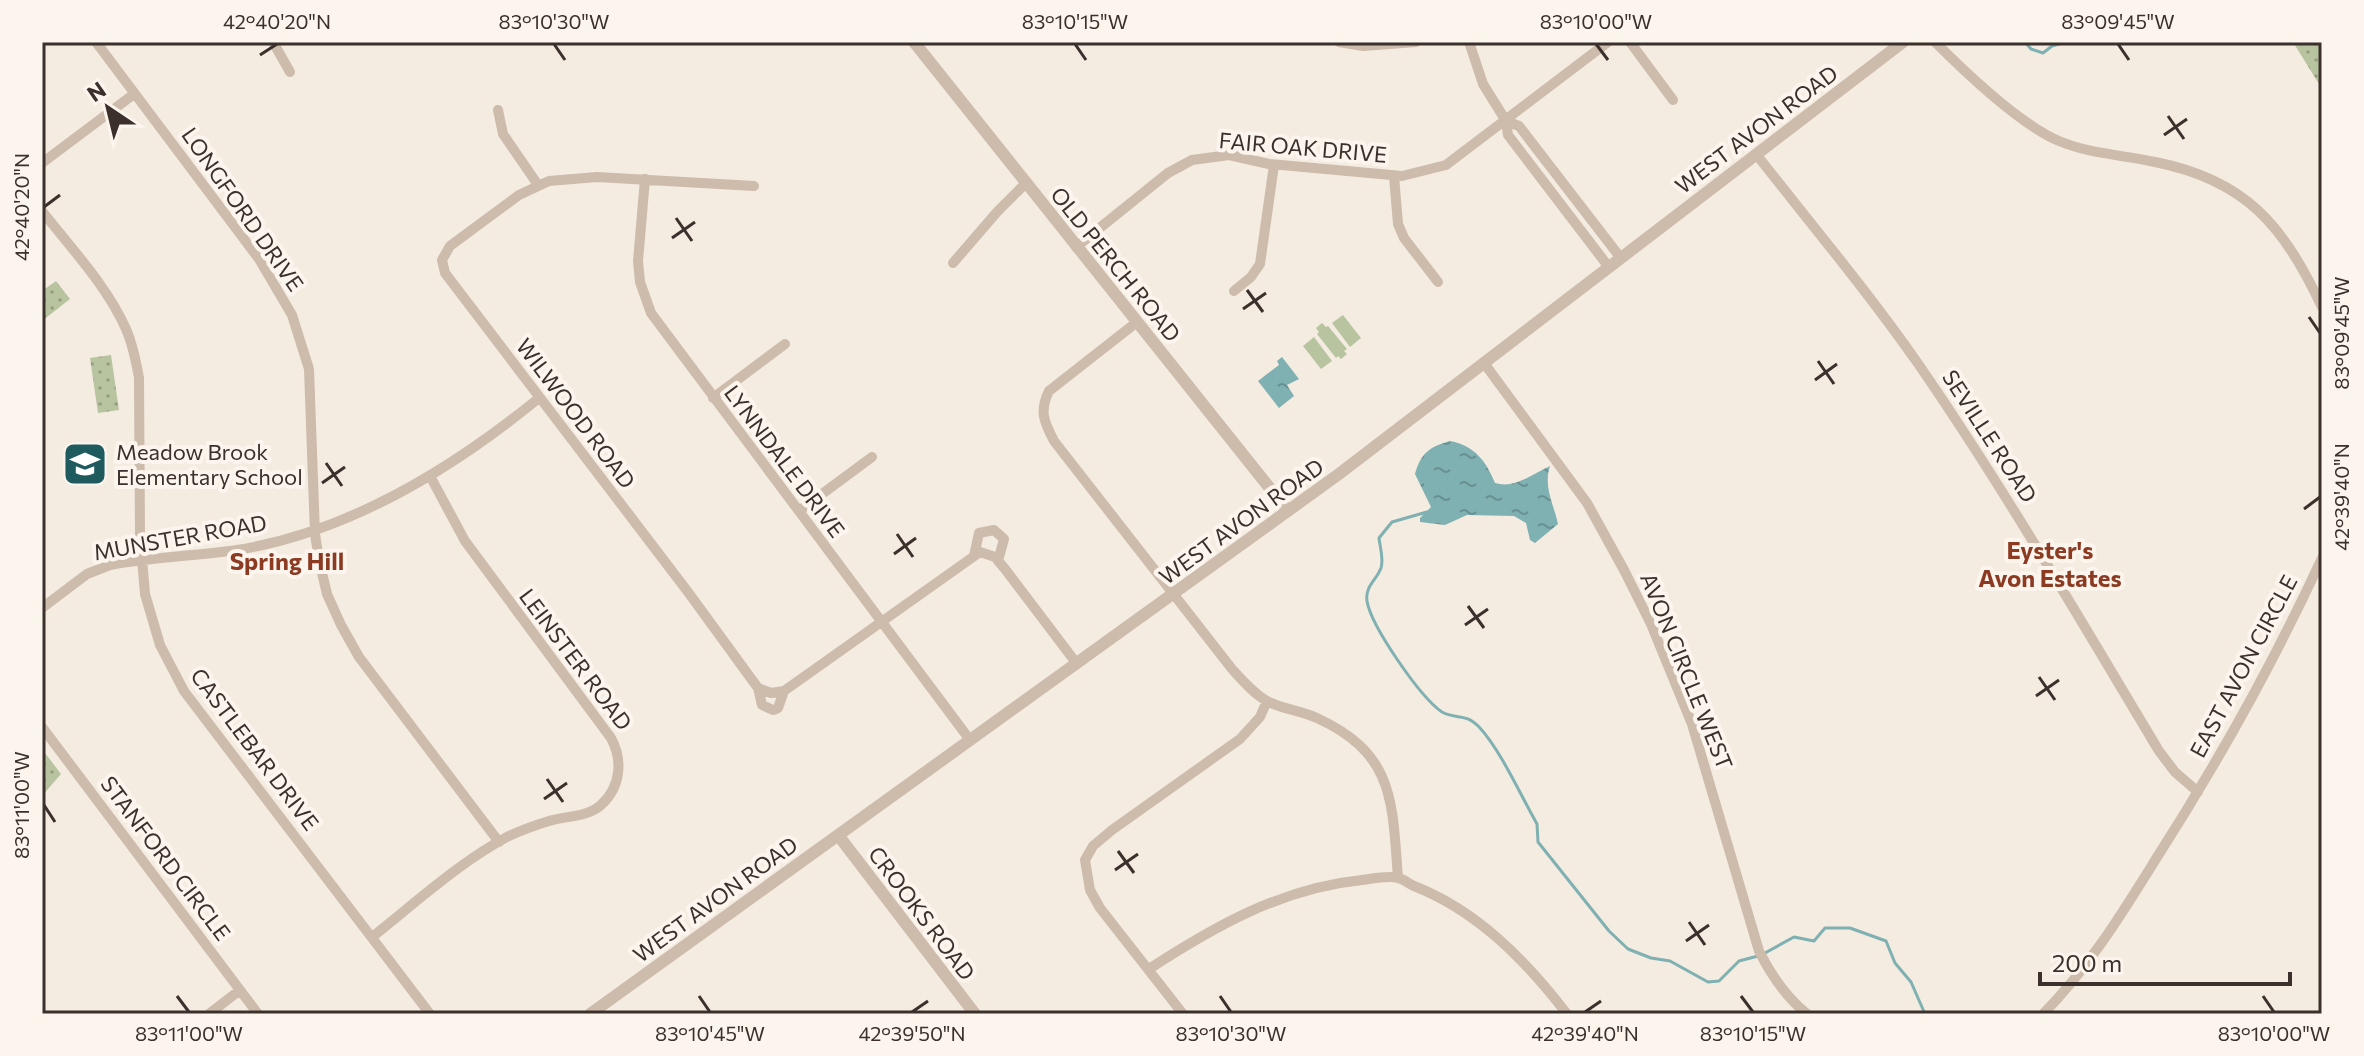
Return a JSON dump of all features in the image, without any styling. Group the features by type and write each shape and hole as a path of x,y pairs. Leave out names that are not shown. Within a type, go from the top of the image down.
{"street":[{"name":"LONGFORD DRIVE","path":"96,42 259,259 292,315 309,369 315,529 327,594 359,657 499,842"},
{"path":"273,42 290,72"},
{"name":"OLD PERCH ROAD","path":"914,42 1288,511"},
{"path":"1339,42 1363,46 1416,42"},
{"path":"1469,42 1483,84 1506,121 1508,135 1608,266"},
{"name":"FAIR OAK DRIVE","path":"1076,247 1181,164 1192,160 1229,155 1274,165 1394,176 1446,165 1608,42"},
{"path":"1630,42 1673,100"},
{"name":"WEST AVON ROAD","path":"590,1014 1366,455 1903,42"},
{"path":"1935,42 2020,116 2057,140 2095,153 2196,171 2249,200 2275,228 2307,274 2322,307"},
{"path":"42,163 134,94"},
{"path":"498,110 503,134 538,185 577,178 754,186"},
{"path":"1506,121 1519,126 1620,257"},
{"name":"SEVILLE ROAD","path":"1756,154 1920,366 2057,577 2159,751 2175,772 2198,792"},
{"path":"1234,291 1251,277 1260,264 1274,165"},
{"path":"1394,176 1398,224 1404,238 1438,282"},
{"name":"LYNNDALE DRIVE","path":"645,179 638,261 640,282 651,313 970,740"},
{"path":"953,263 1026,183"},
{"name":"WILWOOD ROAD","path":"538,185 519,195 450,246 442,260 445,273 688,592 758,688 762,705 773,710 781,703 784,691 974,556 979,533 994,530 1004,539 998,561 1077,664"},
{"name":"CASTLEBAR DRIVE","path":"42,211 111,303 126,328 134,352 139,378 141,559 150,616 160,645 184,691 430,1014"},
{"path":"1137,322 1049,391 1043,407 1043,421 1054,441 1232,669 1267,701 1316,717 1366,750 1379,768 1389,792 1398,878"},
{"path":"713,398 785,344"},
{"name":"AVON CIRCLE WEST","path":"1484,363 1587,503 1651,624 1692,724 1759,951 1783,991 1807,1014"},
{"name":"MUNSTER ROAD","path":"42,608 87,574 110,565 237,550 315,529 371,508 478,445 539,398"},
{"path":"799,511 872,457"},
{"name":"LEINSTER ROAD","path":"372,937 499,842 552,820 594,810 604,803 618,777 619,758 611,738 465,541 430,476"},
{"path":"974,556 980,552 987,553 998,561"},
{"name":"EAST AVON CIRCLE","path":"2198,792 2268,670 2322,558"},
{"path":"758,688 771,693 784,691"},
{"path":"1183,1014 1095,899 1085,875 1085,860 1093,846 1112,830 1240,739 1260,717 1267,701"},
{"name":"STANFORD CIRCLE","path":"42,727 258,1014"},
{"path":"2043,1014 2097,948 2198,792"},
{"name":"CROOKS ROAD","path":"838,835 975,1014"},
{"path":"1149,969 1240,915 1289,895 1341,882 1398,878 1428,891 1502,940 1536,974 1567,1014"},
{"path":"209,1014 240,990"}],"green space":[{"path":"2293,42 2322,42 2322,89"},
{"path":"56,281 70,299 42,321 42,291"},
{"path":"1343,315 1361,338 1350,347 1332,323"},
{"path":"1322,323 1347,349 1344,351 1347,354 1341,359 1336,358 1317,334 1316,328"},
{"path":"1314,337 1332,361 1321,369 1303,346"},
{"path":"111,355 119,410 98,413 90,358"},
{"path":"42,749 61,774 42,796"}],"water":[{"path":"1282,357 1299,379 1287,385 1294,396 1279,408 1258,381 1279,365 1277,361"},
{"path":"1450,441 1459,443 1478,456 1495,483 1510,484 1550,466 1548,488 1558,524 1535,543 1530,540 1526,523 1514,516 1467,515 1445,525 1420,522 1431,507 1415,474 1417,467 1427,452"}],"waterway":[{"path":"2025,42 2031,49 2043,53 2052,46 2066,42"},
{"path":"1427,512 1392,522 1379,538 1382,564 1367,596 1377,627 1410,677 1442,712 1470,720 1480,728 1503,761 1537,824 1538,842 1609,931 1628,949 1670,961 1708,982 1719,981 1739,961 1758,956"},
{"path":"1765,953 1794,937 1814,941 1825,928 1850,928 1886,941 1895,963 1911,982 1925,1014"}],"place":[{"name":"Meadow Brook Elementary School","path":"85,464"}],"district":[{"name":"Spring Hill","path":"287,560"},
{"name":"Eyster's Avon Estates","path":"2050,563"}]}
